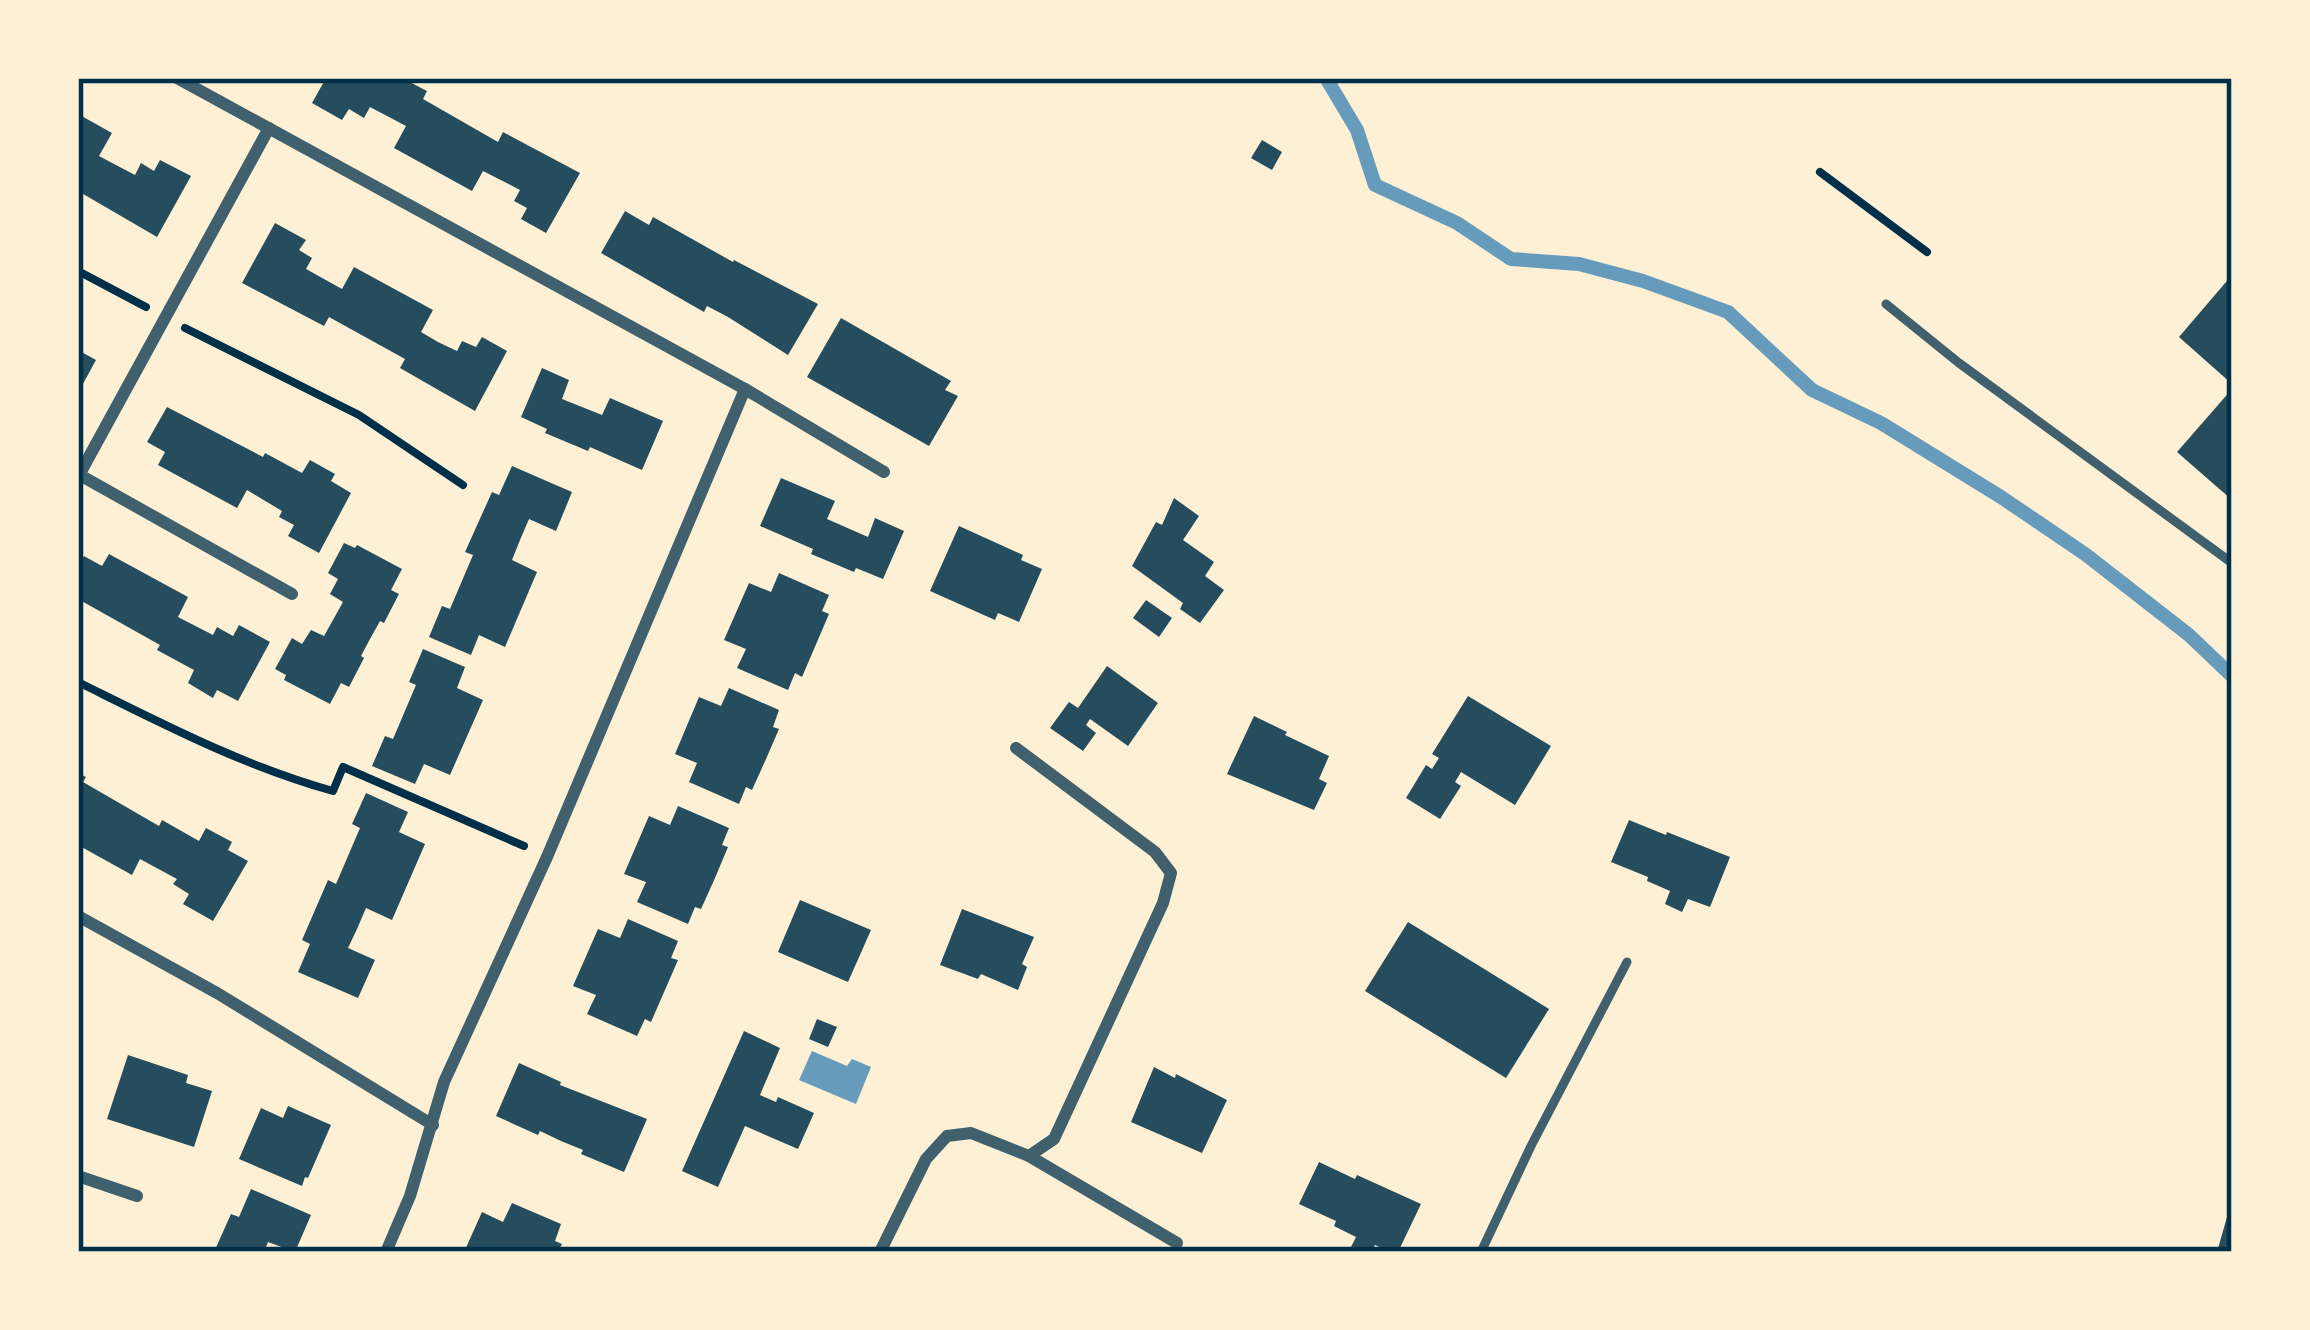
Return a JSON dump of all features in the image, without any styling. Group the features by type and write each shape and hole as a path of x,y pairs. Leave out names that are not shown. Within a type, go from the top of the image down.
{"street":[{"path":"177,78 745,389 884,472"},
{"path":"268,128 78,475 292,593"},
{"path":"386,1252 410,1196 444,1082 547,856 745,389"},
{"path":"1016,748 1155,852 1171,873 1163,903 1054,1139 1029,1156"},
{"path":"78,916 217,993 433,1125"},
{"path":"880,1252 926,1159 947,1136 971,1133 1029,1156 1177,1243"},
{"path":"78,1176 137,1196"}],"lane":[{"path":"1886,304 2232,563"},
{"path":"1481,1252 1627,962"}],"path":[{"path":"1820,172 1927,252"},
{"path":"78,271 359,415 463,485"},
{"path":"78,682 198,742 301,782 333,791 343,767 547,856"}],"water":[{"path":"812,1051 847,1066 852,1059 871,1067 856,1104 799,1080"}],"building":[{"path":"326,78 402,78 427,91 423,99 498,142 503,132 580,173 546,233 521,219 527,208 514,201 520,190 483,171 472,191 394,148 406,126 370,107 364,118 349,109 342,120 312,103"},
{"path":"78,114 112,133 99,156 135,175 141,163 154,171 160,160 191,176 157,237 78,191 82,181 78,179"},
{"path":"1262,140 1282,152 1272,170 1251,158"},
{"path":"625,211 649,225 653,217 818,304 788,355 728,317 707,306 704,312 601,253"},
{"path":"275,223 306,240 299,250 312,258 306,269 342,289 354,267 433,310 421,332 438,342 457,351 462,341 476,347 482,337 507,351 475,411 400,368 405,359 329,317 324,326 242,283"},
{"path":"2232,275 2232,384 2179,337"},
{"path":"841,318 951,381 945,390 958,396 929,446 807,377"},
{"path":"78,350 96,360 78,393"},
{"path":"542,368 569,380 562,399 602,415 610,398 663,421 642,470 545,433 547,429 521,417"},
{"path":"2232,389 2232,500 2177,452"},
{"path":"167,407 302,473 310,460 335,474 331,481 351,493 319,553 288,536 294,525 279,517 282,511 247,490 237,508 158,465 165,452 147,442"},
{"path":"512,466 572,492 556,531 529,519 512,560 537,572 505,647 479,635 471,655 429,637 442,606 450,609 473,555 465,552 492,492 499,495"},
{"path":"781,478 835,501 827,519 868,537 875,518 904,531 883,579 811,554 813,549 760,526"},
{"path":"1174,498 1199,516 1183,540 1214,562 1205,576 1224,590 1200,623 1180,609 1183,603 1132,566 1156,522 1162,525"},
{"path":"959,526 1023,555 1021,560 1042,569 1019,622 998,613 995,620 930,591"},
{"path":"344,543 402,569 391,590 399,594 384,623 380,621 370,639 349,687 341,683 330,704 284,680 286,675 275,669 292,638 302,644 311,630 324,636 343,602 330,594 338,579 328,573"},
{"path":"109,554 188,597 178,617 213,635 217,627 233,636 239,625 270,642 238,701 217,690 213,698 188,683 194,670 78,599 78,568 84,556 102,566"},
{"path":"779,573 829,595 822,611 829,614 802,677 795,673 788,690 737,668 746,649 724,640 749,583 771,592"},
{"path":"1146,600 1172,618 1159,637 1133,618"},
{"path":"423,649 465,667 457,688 483,700 450,775 424,764 415,784 372,766 385,736 393,739 416,685 409,682"},
{"path":"1107,666 1158,703 1128,746 1090,719 1086,725 1096,733 1083,751 1050,728 1069,702 1078,708"},
{"path":"729,688 779,710 773,727 779,729 752,790 746,787 739,804 689,782 697,763 675,754 699,697 721,706"},
{"path":"1468,696 1551,746 1515,805 1461,772 1455,782 1461,786 1440,819 1406,798 1426,765 1432,769 1439,758 1432,754"},
{"path":"1254,716 1329,756 1319,779 1327,783 1314,810 1227,774"},
{"path":"78,773 86,777 83,782 159,826 162,820 199,841 206,828 232,842 228,850 248,861 213,921 183,904 189,894 173,884 177,879 140,859 132,875 78,845"},
{"path":"366,793 408,812 399,832 425,844 392,920 366,908 348,948 375,960 358,998 298,972 310,944 302,940 328,880 336,884 360,828 352,824"},
{"path":"678,806 729,828 722,845 728,847 715,878 701,909 695,907 688,924 637,902 646,882 624,874 649,816 670,825"},
{"path":"1629,820 1730,857 1710,907 1688,899 1682,912 1665,904 1670,891 1611,862"},
{"path":"800,900 871,930 848,982 778,952"},
{"path":"962,909 1034,937 1022,964 1027,967 1018,990 981,974 978,979 940,965"},
{"path":"628,919 678,941 671,958 678,960 651,1022 645,1019 637,1036 587,1014 596,995 573,986 598,929 620,938"},
{"path":"1408,922 1549,1009 1506,1078 1365,991"},
{"path":"817,1019 837,1027 828,1047 809,1039"},
{"path":"744,1031 780,1048 760,1095 776,1102 778,1097 814,1113 798,1149 745,1126 718,1187 682,1171"},
{"path":"128,1055 188,1075 186,1083 212,1091 194,1147 107,1119"},
{"path":"519,1063 560,1085 647,1119 624,1172 540,1131 538,1135 496,1116"},
{"path":"1154,1067 1227,1100 1202,1153 1131,1122"},
{"path":"288,1106 331,1125 302,1186 239,1159 261,1108 283,1118"},
{"path":"1319,1162 1421,1204 1398,1252 1375,1245 1371,1252 1350,1249 1356,1237 1334,1226 1336,1221 1299,1204"},
{"path":"251,1189 311,1215 295,1252 268,1242 264,1252 214,1252 231,1214 239,1217"},
{"path":"512,1203 561,1224 555,1241 562,1244 558,1252 464,1252 482,1212 503,1222"},
{"path":"2231,1203 2232,1252 2217,1252"}],"waterway":[{"path":"1326,78 1357,130 1375,185 1457,223 1511,259 1579,264 1728,312 1812,390 1881,423 2085,554 2189,635 2232,676"}]}
